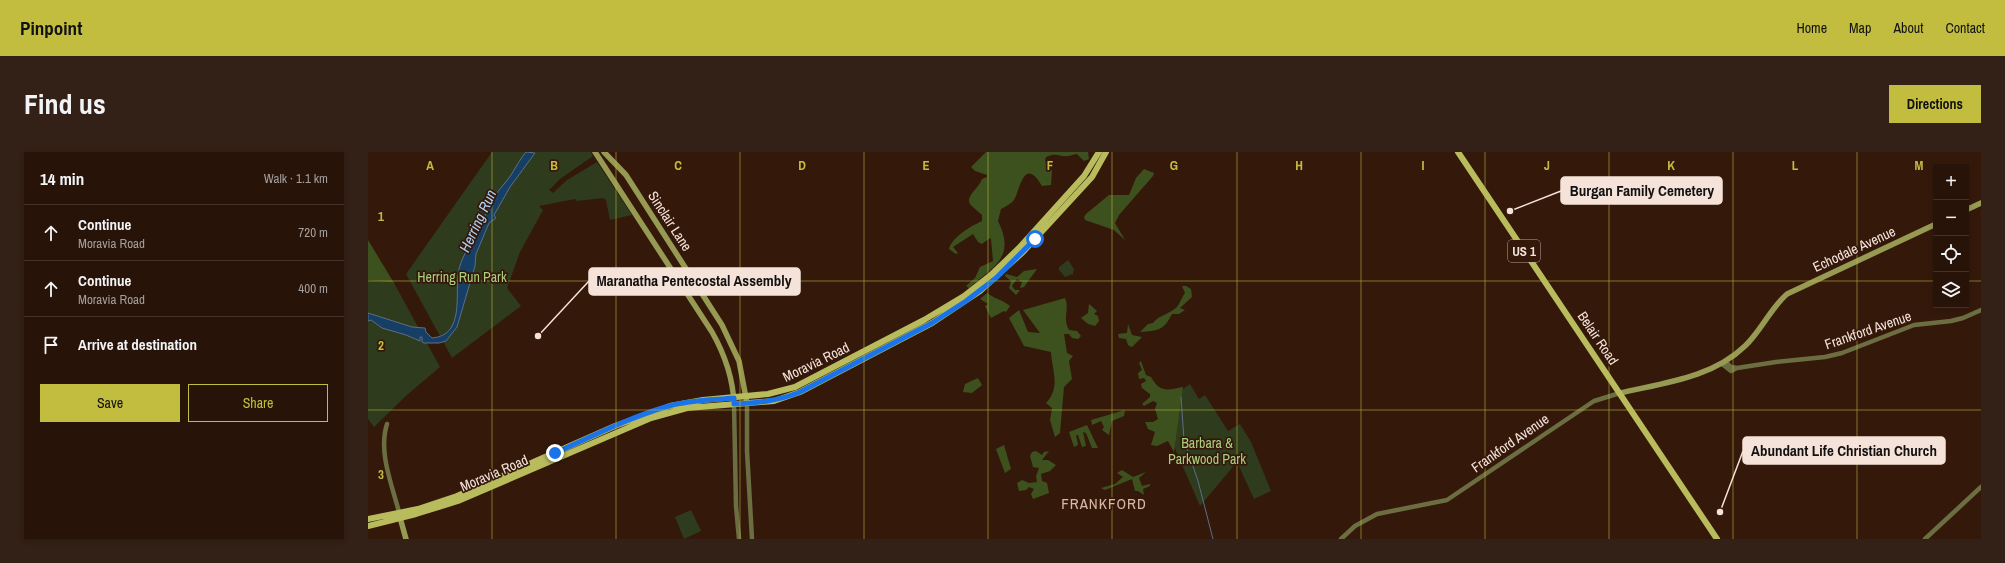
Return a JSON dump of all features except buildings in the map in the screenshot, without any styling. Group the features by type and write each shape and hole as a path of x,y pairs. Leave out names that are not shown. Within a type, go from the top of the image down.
{"main road":[{"name":"Sinclair Lane","path":"595,152 712,332 722,350 732,377 734,401"},
{"name":"Sinclair Lane","path":"604,152 626,175 722,325 738,361 746,400"},
{"name":"Moravia Road","path":"746,400 795,387 924,320 964,296 992,274 1019,248 1084,176 1099,152"},
{"name":"Moravia Road","path":"368,519 400,515 445,506 651,418 687,408 734,401 774,401 800,392 932,323 966,301 996,278 1023,252 1092,177 1106,152"},
{"name":"Belair Road","path":"1458,152 1717,539"},
{"path":"1969,209 1981,203"},
{"name":"Echodale Avenue","path":"1724,363 1750,341 1784,298 1791,292 1933,225"},
{"name":"Frankford Avenue","path":"1620,393 1698,374 1724,363"},
{"name":"Moravia Road","path":"368,526 400,515"},
{"path":"400,515 406,539"}],"street":[{"name":"Frankford Avenue","path":"1724,363 1731,367 1737,368 1825,357 1842,353 1914,325 1951,321 1963,318 1981,310"},
{"name":"Frankford Avenue","path":"1341,539 1355,526 1377,514 1447,500 1594,401 1620,393"},
{"name":"Sinclair Lane","path":"746,400 747,451 752,539"},
{"name":"Sinclair Lane","path":"734,401 739,539"},
{"path":"387,424 384,452 400,515"},
{"path":"1925,539 1981,487"}],"green space":[{"name":"Herring Run Park","path":"492,152 591,152 593,156 560,179 549,190 553,193 567,180 597,162 632,215 610,220 606,200 603,198 577,201 575,199 539,206 543,210 520,252 507,288 521,306 452,358 406,274"},
{"path":"986,152 1088,152 1089,159 1084,161 1077,154 1069,156 1053,155 1046,157 1045,161 1052,171 1051,185 1042,186 1036,177 1031,174 1027,174 1021,183 1014,200 1001,209 998,221 1005,244 1000,260 969,288 966,286 975,278 980,267 993,261 991,239 990,238 982,244 978,242 973,234 953,247 958,253 956,254 949,249 958,236 982,221 982,215 970,204 969,198 982,179 987,177 987,175 975,171 971,167"},
{"path":"1144,169 1154,173 1153,176 1119,215 1115,223 1125,240 1114,230 1085,220 1084,217 1086,214 1109,195 1129,195 1136,178"},
{"path":"368,240 394,283 368,280"},
{"path":"1068,260 1074,269 1073,274 1065,277 1059,270 1059,267"},
{"path":"1037,269 1024,287 1020,288 1022,282 1017,279 1012,286 1015,290 1020,290 1016,295 1009,288 1011,281 1005,276 1006,274 1017,277 1024,271"},
{"name":"Herring Run Park","path":"368,280 394,283 440,367 408,394 374,427 368,419"},
{"path":"1182,286 1186,286 1191,289 1192,297 1180,308 1185,310 1179,314 1172,314 1160,329 1140,332 1148,324 1153,323 1158,318 1177,307 1185,293"},
{"path":"987,293 1010,306 1006,312 1004,311 991,318 985,306 988,304 980,299"},
{"path":"1065,298 1067,306 1066,321 1069,330 1077,331 1081,336 1078,339 1072,338 1069,334 1064,334 1067,353 1073,356 1069,361 1072,379 1064,387 1060,433 1055,437 1050,420 1052,408 1046,403 1051,397 1054,385 1051,352 1024,346 1009,318 1019,310 1028,332 1040,333 1023,310"},
{"path":"1089,304 1097,311 1094,314 1098,316 1099,321 1095,326 1088,324 1081,318 1088,313"},
{"path":"1128,324 1132,335 1142,337 1132,347 1128,345 1126,339 1119,338 1118,334 1127,333"},
{"path":"1141,361 1146,375 1151,377 1161,388 1168,389 1183,387 1174,452 1168,441 1157,446 1151,445 1155,432 1148,429 1145,422 1153,422 1158,419 1155,409 1157,403 1153,401 1144,406 1142,404 1150,397 1150,394 1142,388 1141,384 1146,381 1144,378 1139,379 1138,373 1142,370 1139,363"},
{"path":"978,378 982,385 972,393 963,392 965,384"},
{"name":"Barbara & Parkwood Park","path":"1190,384 1199,399 1205,395 1228,431 1240,424 1251,442 1271,491 1254,499 1237,462 1200,506 1157,407"},
{"path":"1125,410 1124,416 1112,421 1109,435 1102,430 1104,427 1101,421 1092,425 1091,420"},
{"path":"1087,425 1098,448 1092,448 1086,433 1083,432 1086,446 1082,447 1078,435 1076,435 1078,445 1074,447 1069,432"},
{"path":"1004,445 1011,469 1005,473 996,449"},
{"path":"1036,451 1042,455 1044,452 1049,451 1042,460 1048,460 1056,465 1050,471 1041,474 1042,481 1047,483 1049,493 1033,499 1031,494 1034,489 1029,487 1026,490 1019,491 1017,483 1022,480 1029,483 1037,482 1036,476 1039,468 1033,467 1030,456 1032,452"},
{"path":"1122,470 1133,477 1146,472 1139,478 1142,486 1150,484 1150,486 1143,489 1144,495 1138,491 1135,491 1132,479 1105,490 1101,488 1115,484 1123,477 1117,473"},
{"path":"691,510 701,531 684,539 675,517"}],"water":[{"name":"Herring Run","path":"526,152 535,153 510,187 494,215 496,218 489,223 476,254 475,266 457,327 446,341 439,343 424,343 422,342 422,337 420,337 420,341 382,328 371,320 368,321 368,313 412,327 425,328 426,332 432,338 443,335 451,328 456,315 458,276 463,258 480,228 493,198 511,175"}],"waterway":[{"path":"1181,397 1184,440 1198,481 1213,539"}],"place":[{"name":"Burgan Family Cemetery","path":"1510,211"},
{"name":"Maranatha Pentecostal Assembly","path":"538,336"},
{"name":"Abundant Life Christian Church","path":"1720,512"}],"district":[{"name":"FRANKFORD","path":"1104,504"}],"route":[{"path":"555,453 615,426 670,406 702,400 734,398 734,404 766,402 783,399 800,392 932,323 966,301 996,278 1035,239"}]}
